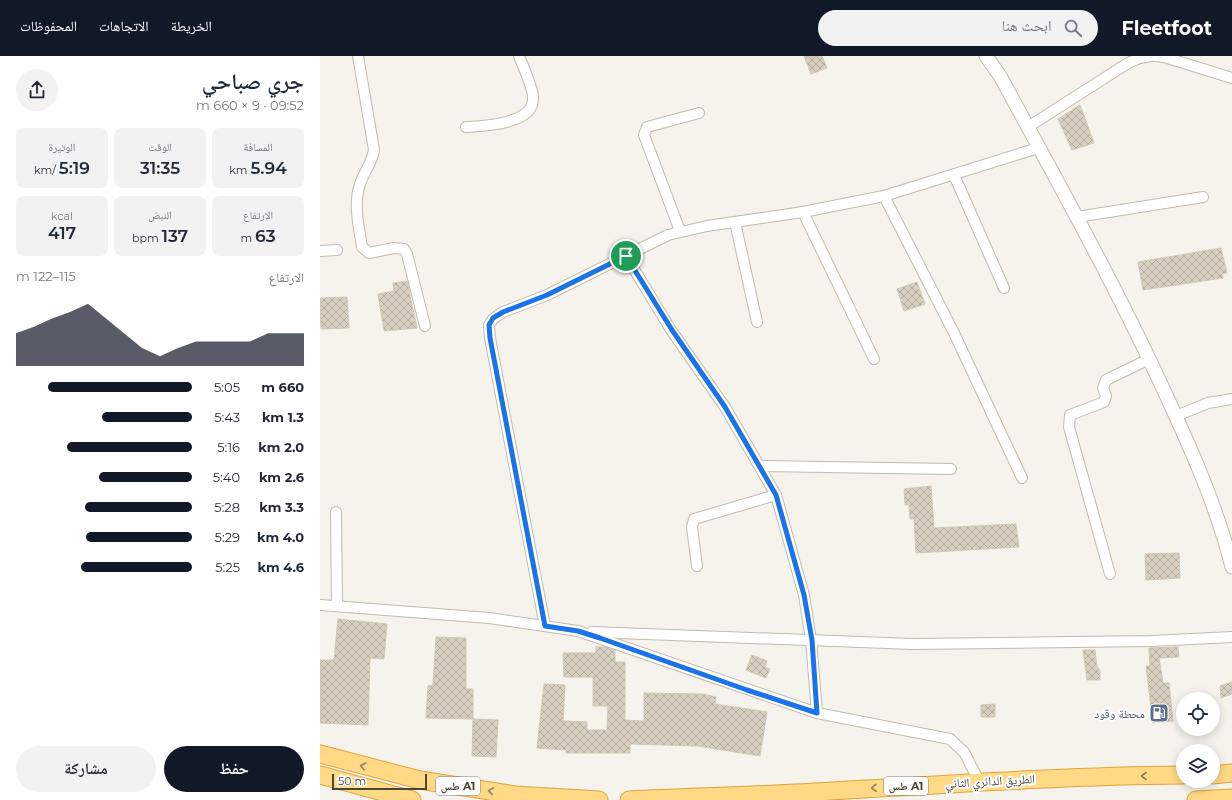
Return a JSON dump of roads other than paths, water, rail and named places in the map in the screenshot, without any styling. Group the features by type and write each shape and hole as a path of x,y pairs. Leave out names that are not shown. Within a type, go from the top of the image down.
{"highway":[{"name":"طس A1","path":"320,754 420,780 515,795 599,800"},
{"path":"1220,774 1232,773"},
{"path":"320,775 412,800"},
{"name":"الطريق الدائري الثاني","path":"629,800 794,793 979,781 1176,775"},
{"path":"1196,800 1232,798"}],"street":[{"path":"358,56 374,150 373,160 360,184 357,197 362,247 369,253 394,248 404,249 407,254 425,326"},
{"path":"466,127 493,125 520,118 530,110 534,98 519,56"},
{"path":"986,56 1000,76 1038,148 1110,277 1176,416 1215,508 1232,567"},
{"path":"1028,127 1128,63 1140,58 1152,56"},
{"path":"1155,56 1186,60 1232,78"},
{"path":"680,231 644,135 647,127 699,113"},
{"path":"545,626 490,338 489,325 493,318 503,312 547,295 648,244 680,231 803,212 884,196 1038,148"},
{"path":"954,175 1004,288"},
{"path":"884,196 954,333 1022,478"},
{"path":"1077,217 1203,197"},
{"path":"803,212 874,359"},
{"path":"735,222 757,322"},
{"path":"320,251 337,250"},
{"path":"626,256 672,330 725,407 776,495 804,595 812,640 817,713"},
{"path":"1110,574 1069,427 1069,420 1070,415 1104,402 1106,396 1103,388 1106,380 1149,359"},
{"path":"1176,416 1208,403 1232,399"},
{"path":"760,466 950,469"},
{"path":"697,566 692,527 694,519 776,495"},
{"path":"336,512 337,606"},
{"path":"320,605 489,618 578,631 913,644 1151,642 1232,637"},
{"path":"578,631 817,713 950,739 964,752 979,781"}],"place":[{"name":"محطة وقود","path":"1159,713"}]}
